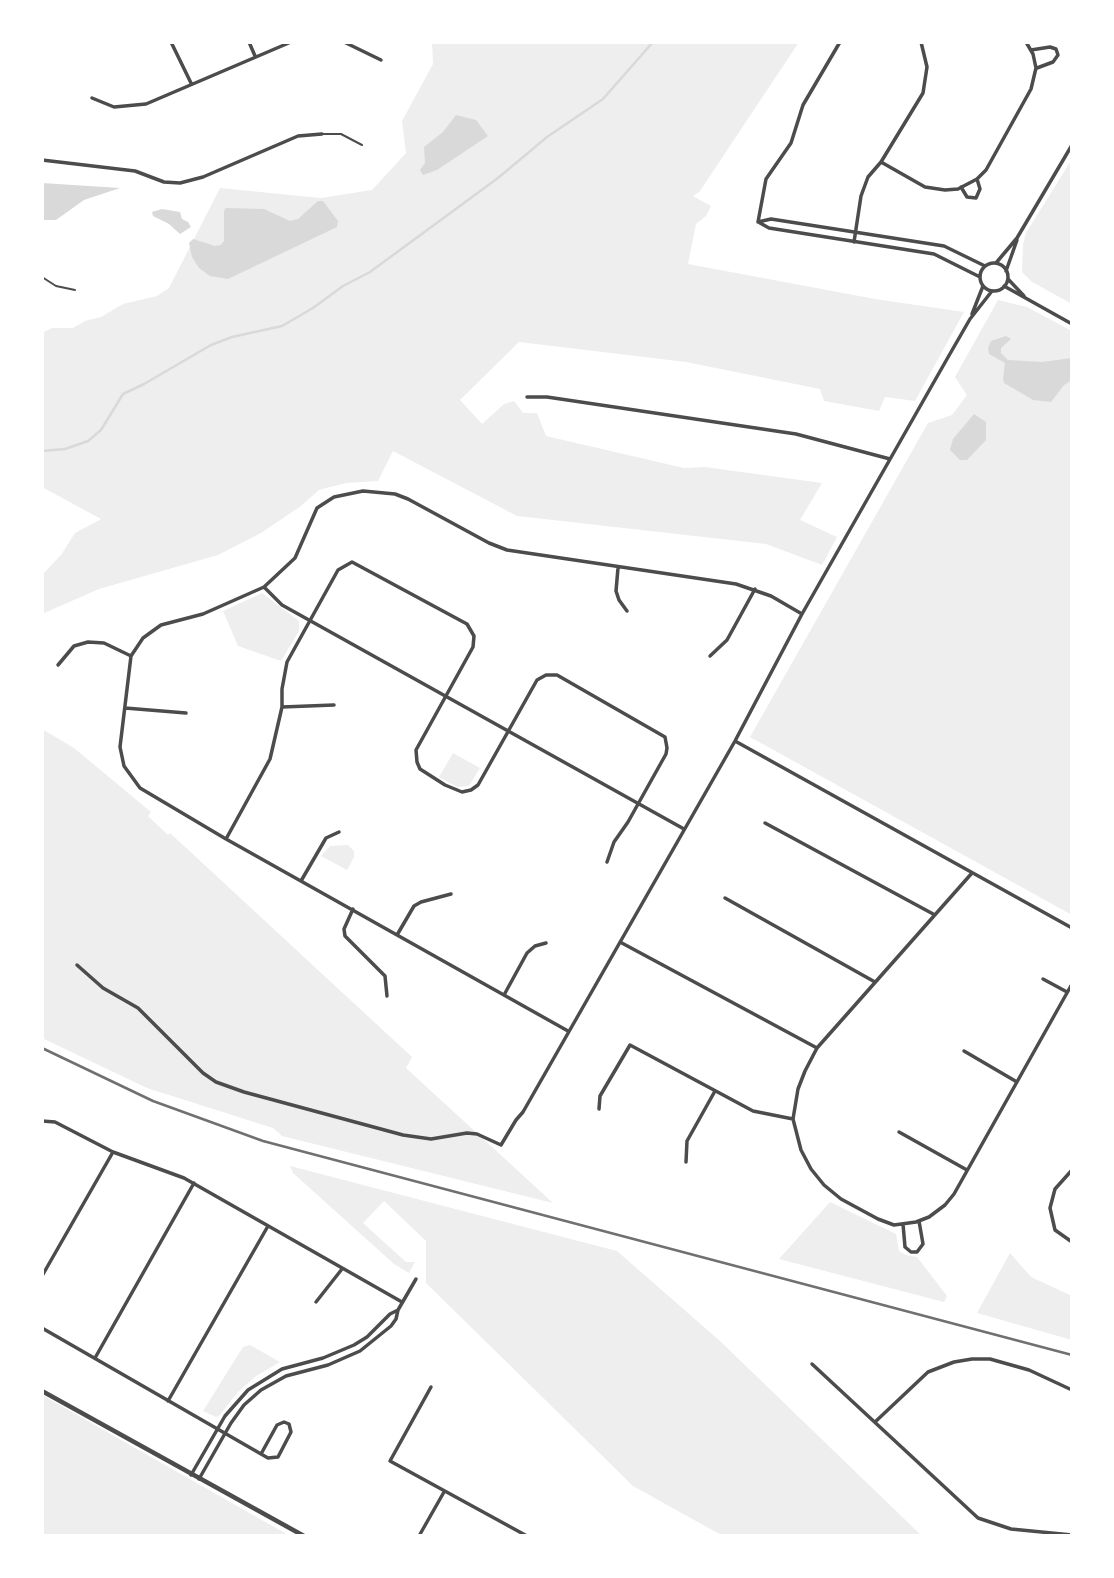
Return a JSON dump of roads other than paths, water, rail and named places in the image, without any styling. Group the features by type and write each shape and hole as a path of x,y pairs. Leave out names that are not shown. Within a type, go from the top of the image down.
{"street":[{"path":"171,42 191,83"},
{"path":"249,42 255,56"},
{"path":"92,98 114,107 146,104 291,42"},
{"path":"344,42 381,60"},
{"path":"758,222 766,179 792,143 803,106 840,42"},
{"path":"854,242 864,186 923,93 928,67 921,42"},
{"path":"881,162 925,187 945,190 961,187 978,178 986,170 1031,89 1036,68 1026,42"},
{"path":"1031,50 1050,47 1056,49 1058,55 1053,62 1036,68"},
{"path":"42,160 135,171 164,182 180,183 203,177 299,136 322,134"},
{"path":"758,222 771,219 951,248 985,266 996,263 1017,238 1072,145"},
{"path":"961,187 967,197 976,198 980,189 978,178"},
{"path":"758,222 769,228 934,254 980,277"},
{"path":"1017,238 1006,271 1008,279 1028,300"},
{"path":"996,263 1006,271"},
{"path":"77,965 97,984 149,1018 203,1073 216,1082 403,1135 431,1139 467,1133 489,1138 501,1145 523,1112 735,741 802,614 970,319 983,286 980,277 985,266"},
{"path":"970,319 992,291 1004,286 1008,279"},
{"path":"983,286 992,291"},
{"path":"1004,286 1072,324"},
{"path":"527,397 547,397 796,434 890,459"},
{"path":"568,1031 146,793 129,775 120,747 131,656 143,638 161,625 203,614 264,587 295,558 317,508 334,497 363,491 395,494 408,499 497,547 618,568 736,584 755,589 802,614"},
{"path":"226,839 266,768 274,745 287,662 338,570 347,564 357,564 467,624 474,636 473,648 418,742 417,762 425,773 455,790 467,792 478,785 537,680 546,675 557,675 662,733 667,743 666,754 639,804 614,842 607,862"},
{"path":"618,568 616,591 627,611"},
{"path":"264,587 282,605 684,829"},
{"path":"710,656 727,640 755,589"},
{"path":"58,665 74,646 88,642 104,643 131,656"},
{"path":"282,707 334,705"},
{"path":"125,708 186,713"},
{"path":"735,741 1072,928"},
{"path":"765,823 934,915"},
{"path":"301,881 326,838 339,832"},
{"path":"972,873 817,1048 798,1089 793,1119 801,1150 824,1185 841,1199 894,1225 919,1221 945,1205 954,1194 1072,984"},
{"path":"397,935 414,906 451,894"},
{"path":"725,898 875,982"},
{"path":"353,909 345,936 385,976 387,996"},
{"path":"620,942 817,1048"},
{"path":"504,995 527,953 535,946 546,943"},
{"path":"1043,979 1068,992"},
{"path":"599,1109 600,1096 630,1045 753,1111 793,1119"},
{"path":"964,1051 1017,1082"},
{"path":"686,1162 687,1141 715,1091"},
{"path":"42,1121 55,1122 113,1152 194,1183 402,1302"},
{"path":"899,1132 967,1170"},
{"path":"42,1276 113,1152"},
{"path":"1072,1170 1051,1197 1050,1208 1052,1223 1059,1234 1072,1242"},
{"path":"94,1359 194,1183"},
{"path":"903,1224 906,1250 916,1252 923,1244 919,1221"},
{"path":"168,1401 268,1226"},
{"path":"316,1302 341,1269"},
{"path":"199,1479 224,1433 238,1413 261,1390 300,1371 328,1365 360,1351 391,1326 415,1279"},
{"path":"191,1475 238,1399 257,1384 291,1366 323,1358 354,1345 398,1310"},
{"path":"42,1328 94,1359 261,1454 272,1459 278,1457 291,1432 289,1424 284,1422 277,1425 261,1454"},
{"path":"874,1423 928,1372 972,1359 990,1359 1029,1370 1072,1390"},
{"path":"812,1364 978,1518 1011,1529 1072,1535"},
{"path":"431,1387 390,1461 527,1536"},
{"path":"42,1391 304,1536"},
{"path":"419,1536 444,1491"},
{"path":"1010,1536 1011,1529"}],"lane":[{"path":"322,134 341,134 362,145"},
{"path":"42,277 56,286 75,290"}],"waterway":[{"path":"42,451 65,449 88,441 101,430 123,394 211,345 232,337 282,326 343,286 370,272 498,178 547,137 603,99 653,42"}],"railway":[{"path":"42,1048 153,1101 263,1141 1072,1355"}]}
